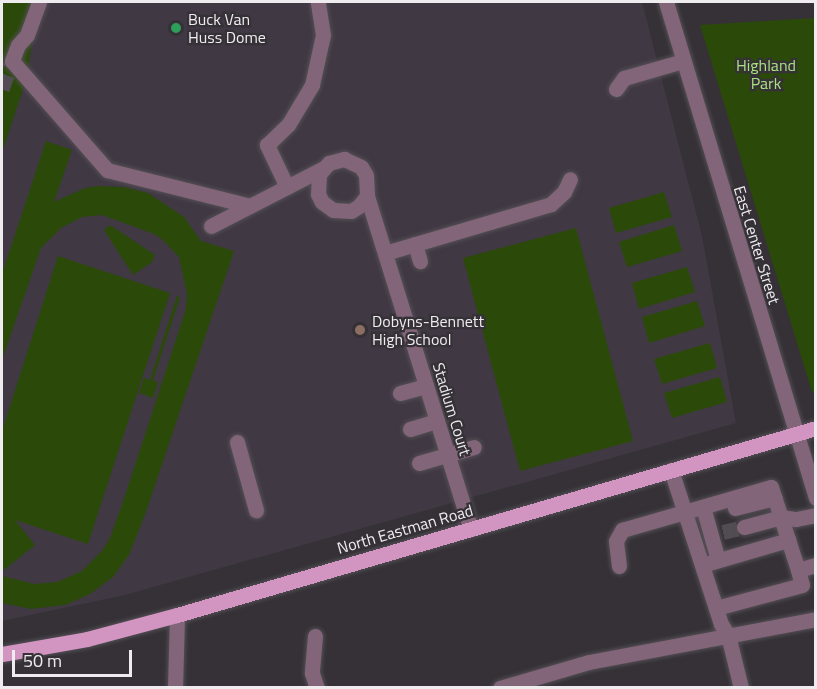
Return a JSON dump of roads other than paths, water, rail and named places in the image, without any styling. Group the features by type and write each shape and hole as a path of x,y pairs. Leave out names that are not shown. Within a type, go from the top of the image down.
{"main road":[{"name":"North Eastman Road","path":"2,654 87,639 177,615 816,428"}],"street":[{"path":"39,2 27,35 18,45 12,61 107,170 250,206"},
{"path":"286,187 267,145 288,125 312,85 323,35 318,2"},
{"name":"East Center Street","path":"666,2 816,498"},
{"path":"616,89 624,78 683,61"},
{"name":"Stadium Court","path":"211,226 322,169 335,160 354,162 366,175 367,196 471,529"},
{"path":"322,169 316,185 318,194 326,206 333,210 351,211 359,206 367,196"},
{"path":"385,253 551,204 564,192 570,179"},
{"path":"415,244 420,261"},
{"path":"400,393 426,386"},
{"path":"410,429 437,421"},
{"path":"237,442 256,510"},
{"path":"419,463 474,447"},
{"path":"671,470 721,624 728,635 741,687"},
{"path":"619,566 616,541 622,530 685,513 704,512 771,487 802,585 716,608"},
{"path":"704,512 717,534 718,560"},
{"path":"744,527 781,517 796,519 816,515"},
{"path":"702,564 788,540"},
{"path":"798,570 816,565"},
{"path":"175,687 177,615"},
{"path":"500,687 589,662 816,619"},
{"path":"315,636 312,674 317,687"}],"tunnel":[{"path":"2,89 12,61"},
{"path":"723,532 744,527"}],"place":[{"name":"Buck Van Huss Dome","path":"176,28"},
{"name":"Dobyns-Bennett High School","path":"360,330"}],"park label":[{"name":"Highland Park","path":"766,74"}]}
